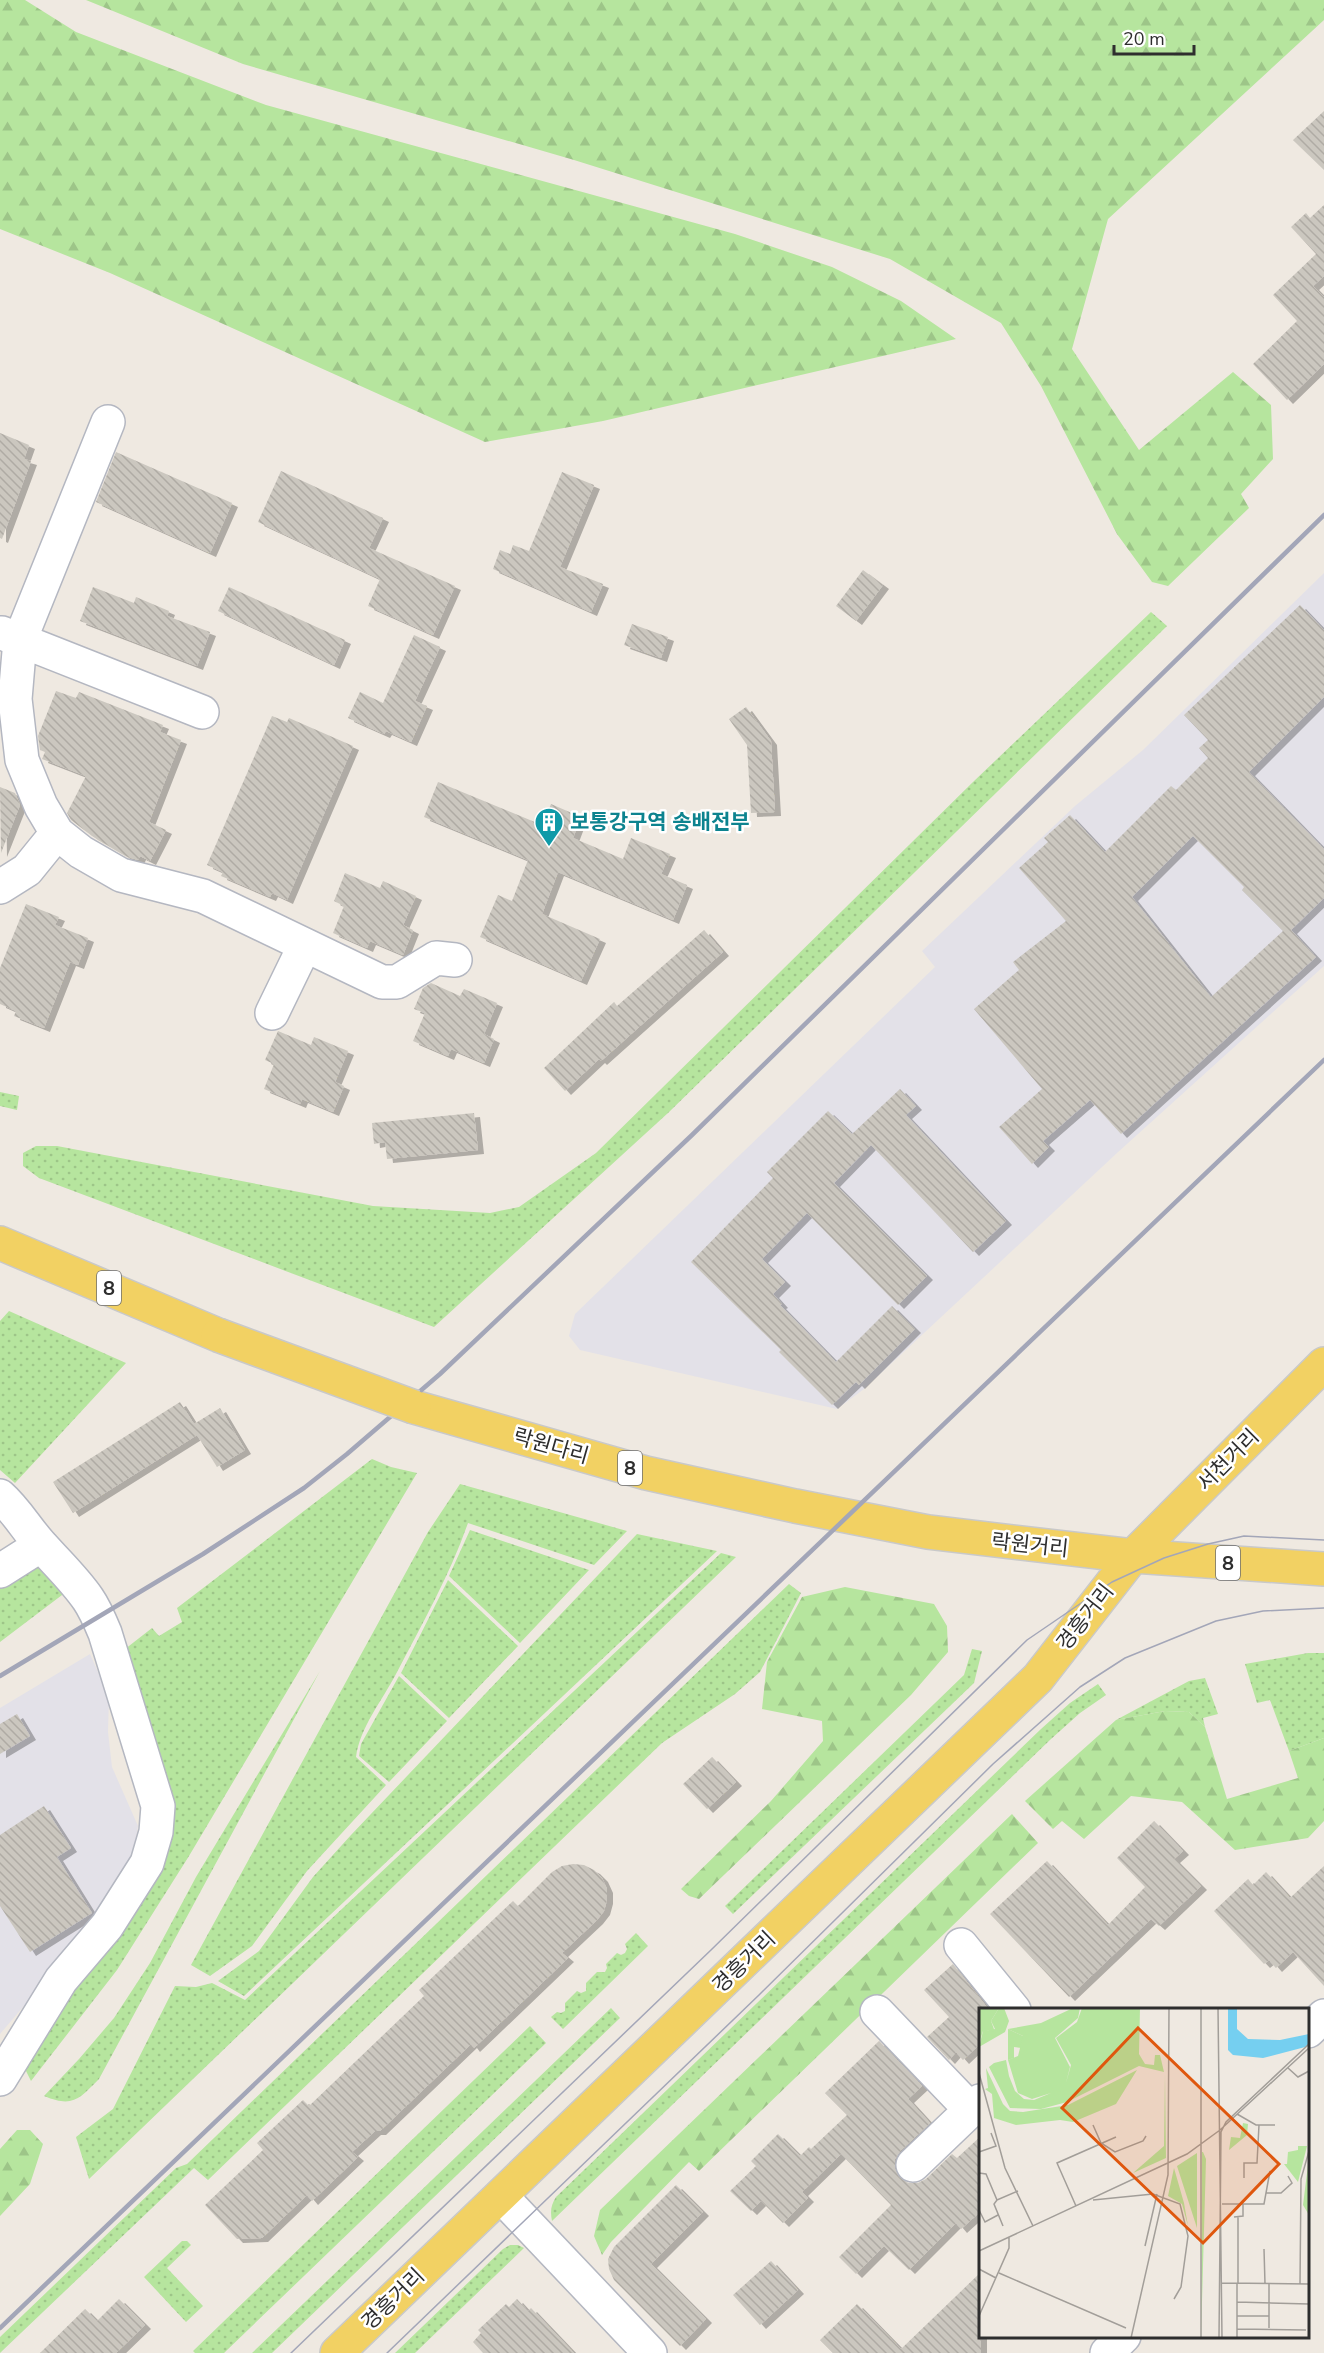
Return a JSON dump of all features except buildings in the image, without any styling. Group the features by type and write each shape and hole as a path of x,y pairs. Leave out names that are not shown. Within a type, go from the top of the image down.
{"main road":[{"name":"락원다리","path":"0,1243 218,1335 414,1407 646,1473 816,1511 928,1532"},
{"name":"서천거리","path":"1133,1556 1324,1364"},
{"name":"락원거리","path":"928,1532 1133,1556"},
{"name":"8","path":"1133,1556 1324,1569"},
{"name":"경흥거리","path":"337,2353 1038,1678 1133,1556"}],"street":[{"path":"108,422 10,636 15,699 10,742 22,760 41,806 57,833 81,852 121,875 204,896 382,982 397,982 436,958 455,960"},
{"path":"10,636 202,712"},
{"path":"0,887 27,870 57,833"},
{"path":"272,1013 305,945"},
{"path":"0,1496 89,1599 105,1633 158,1806 156,1832 147,1863 106,1926 61,1980 0,2079"},
{"path":"0,1571 41,1545"},
{"path":"961,1945 1012,2008"},
{"path":"877,2012 976,2105 912,2165"},
{"path":"1309,2030 1324,2016"},
{"path":"501,2196 650,2353"},
{"path":"1107,2353 1123,2338"}],"shaded area":[{"path":"1324,573 1324,966 1117,1153 864,1389 837,1409 580,1350 569,1336 575,1314 935,967 922,951 1075,806 1143,750"},
{"path":"90,1654 109,1697 108,1732 112,1767 138,1826 134,1852 97,1920 0,2034 0,1708"}],"green space":[{"path":"0,0 25,0 76,32 266,105 735,234 832,267 901,301 956,339 603,421 485,442 110,273 0,229"},
{"path":"86,0 1324,0 1324,20 1108,219 1072,349 1139,450 1233,372 1271,405 1273,459 1241,494 1249,508 1168,586 1152,582 1117,534 1041,386 1001,323 890,259 574,160 243,64"},
{"path":"1151,612 1167,626 668,1113 434,1327 39,1178 23,1166 23,1153 36,1146 57,1146 373,1206 490,1213 519,1207 596,1153 973,782"},
{"path":"0,1092 19,1096 17,1110 0,1106"},
{"path":"9,1311 126,1363 15,1483 0,1470 0,1321"},
{"path":"372,1459 391,1467 417,1473 189,1856 117,1970 31,2081 23,2065 166,1854 120,1653 152,1628 159,1636 182,1622 177,1608"},
{"path":"460,1484 627,1531 594,1565 468,1523 435,1600 367,1725 358,1746 356,1757 386,1785 307,1871 252,1946 210,1976 191,1965 428,1532"},
{"path":"470,1530 589,1570 520,1643 449,1576"},
{"path":"637,1534 717,1551 244,1996 218,1981 259,1951 313,1877 351,1835"},
{"path":"721,1553 736,1557 89,2179 76,2137 113,2109 175,1986 196,1987 212,1983 245,2000"},
{"path":"39,1561 66,1592 0,1642 0,1584"},
{"path":"448,1580 518,1646 449,1718 401,1673"},
{"path":"789,1584 801,1593 760,1672 735,1694 662,1743 208,2180 194,2168 0,2353 0,2337 176,2168 187,2164"},
{"path":"845,1587 934,1604 947,1626 948,1652 911,1695 699,1899 689,1896 681,1889 771,1801 823,1741 822,1721 762,1709 767,1662 802,1597"},
{"path":"972,1649 982,1651 974,1683 733,1914 725,1906 964,1675"},
{"path":"1308,1653 1324,1653 1324,1738 1289,1751 1270,1700 1257,1703 1245,1664"},
{"path":"320,1671 99,2079 75,2100 54,2100 44,2096 114,2018 150,1963 196,1877"},
{"path":"399,1676 447,1721 389,1782 359,1756 361,1744"},
{"path":"1205,1678 1218,1714 1203,1718 1205,1727 1189,1712 1165,1711 1116,1720 1189,1681"},
{"path":"1098,1684 1106,1695 1080,1713 1051,1739 552,2221 551,2208 556,2197 1041,1729 1070,1703"},
{"path":"1165,1711 1189,1712 1205,1727 1227,1799 1298,1778 1289,1751 1324,1738 1324,1821 1308,1838 1235,1850 1182,1802 1131,1796 1084,1839 1062,1821 1053,1829 1025,1801 1116,1720"},
{"path":"1012,1814 1038,1843 699,2171 689,2162 611,2242 602,2255 594,2236 600,2210"},
{"path":"636,1933 648,1946 563,2029 551,2017 557,2012 565,2011 565,2003 577,1991 581,1993 586,1991 586,1983 597,1972 605,1972 606,1964 617,1953 621,1955 625,1953 627,1949 625,1944"},
{"path":"611,2008 620,2018 272,2353 252,2353"},
{"path":"530,2026 546,2043 224,2353 195,2353 193,2351"},
{"path":"17,2130 30,2130 43,2144 30,2184 0,2216 0,2149"},
{"path":"182,2241 187,2241 191,2245 167,2268 203,2306 186,2322 144,2277"},
{"path":"510,2245 524,2248 415,2353 395,2353 503,2249"}],"tram line":[{"path":"291,2353 711,1950 1027,1640 1112,1582 1164,1558 1208,1544 1244,1536 1324,1540"},
{"path":"387,2353 759,1995 993,1764 1080,1687 1125,1658 1216,1621 1263,1611 1324,1608"}],"railway":[{"path":"0,1676 203,1554 304,1488 440,1374 692,1135 1324,515"},
{"path":"0,2328 1324,1060"}],"place":[{"name":"보통강구역 송배전부","path":"549,848"}]}
